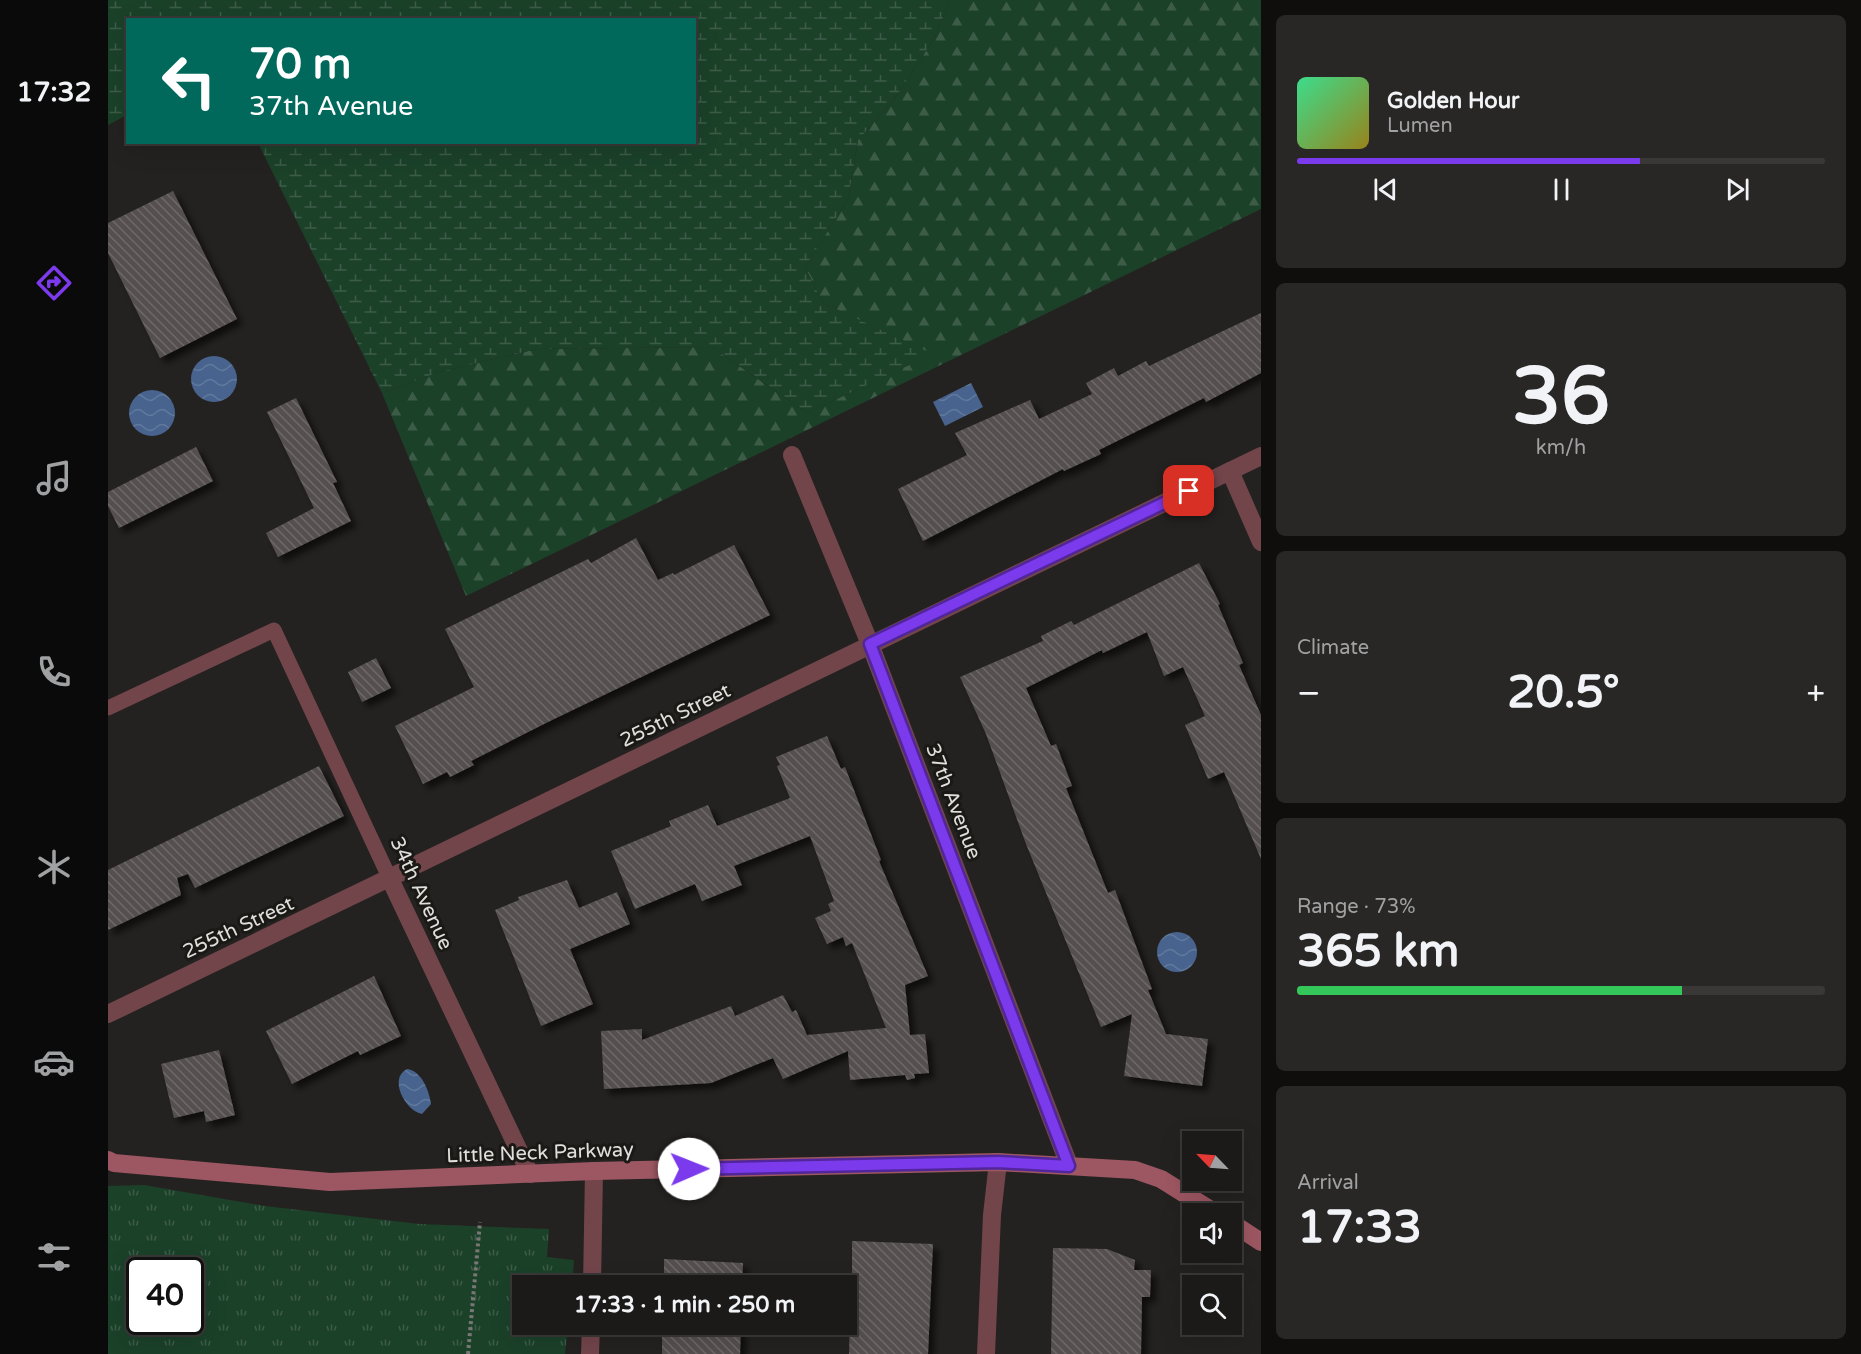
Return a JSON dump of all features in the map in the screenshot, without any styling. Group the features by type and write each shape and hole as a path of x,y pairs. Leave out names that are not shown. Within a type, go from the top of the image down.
{"street":[{"name":"37th Avenue","path":"792,455 870,644 1069,1166"},
{"name":"255th Street","path":"108,1014 1261,456"},
{"path":"1230,471 1261,542"},
{"name":"34th Avenue","path":"390,879 530,1174"},
{"name":"Little Neck Parkway","path":"108,1160 330,1182 594,1171 998,1162 1135,1170 1161,1179 1199,1203"},
{"path":"986,1354 992,1215 998,1162"},
{"path":"592,1275 594,1171"},
{"path":"1242,1230 1261,1242"},
{"path":"590,1354 591,1335"}],"lane":[{"name":"34th Avenue","path":"108,708 274,630 390,879"}],"path":[{"path":"468,1354 480,1222"}],"green space":[{"path":"108,0 950,0 935,37 893,101 858,140 848,199 805,267 823,303 933,354 807,413 712,347 537,349 439,372 382,393 258,144 696,144 696,18 126,18 126,116 108,125"},
{"path":"950,0 1261,0 1261,209 466,596 382,393 439,372 537,349 712,347 807,413 932,354 823,303 805,267 848,199 858,140 893,101 935,37"},
{"path":"144,1185 265,1206 419,1224 549,1229 547,1257 574,1260 573,1275 512,1275 512,1335 567,1335 565,1354 108,1354 108,1186"}],"water":[{"path":"214,356 230,363 237,379 230,395 214,402 198,395 191,379 198,363"},
{"path":"971,383 983,407 945,426 933,402"},
{"path":"152,390 168,397 175,413 168,429 152,436 136,429 129,413 136,397"},
{"path":"1177,932 1185,933 1191,938 1196,944 1196,960 1191,966 1185,971 1177,972 1169,971 1163,966 1158,960 1157,952 1158,944 1163,938 1169,933"},
{"path":"407,1069 417,1073 429,1093 431,1104 422,1114 410,1107 401,1094 399,1079 401,1073"}],"building":[{"path":"173,191 237,319 160,358 108,253 108,223"},
{"path":"1261,313 1261,373 1206,402 1204,398 1099,450 1101,454 1064,471 1063,469 923,541 898,489 967,455 955,433 1030,400 1039,419 1092,394 1086,383 1114,368 1118,376 1146,361 1149,366"},
{"path":"296,398 337,482 333,483 351,521 278,557 266,533 314,508 267,412"},
{"path":"196,447 213,481 119,528 108,506 108,492"},
{"path":"636,538 658,580 673,573 674,575 734,545 770,615 550,721 471,761 474,765 450,777 447,772 423,784 395,726 474,687 445,629 588,559 591,563"},
{"path":"1199,563 1220,604 1218,605 1243,663 1239,665 1261,715 1261,859 1224,772 1208,779 1185,725 1205,716 1183,667 1164,676 1147,632 1103,653 1102,650 1026,688 1051,746 1056,744 1072,786 1066,788 1108,893 1115,890 1152,989 1148,990 1166,1034 1208,1039 1202,1086 1124,1076 1132,1014 1101,1027 1026,844 986,734 960,677 1043,641 1041,636 1071,621 1074,625"},
{"path":"376,658 391,688 362,702 348,672"},
{"path":"827,736 841,769 845,767 881,860 879,861 928,976 905,985 910,1035 925,1034 929,1073 914,1074 915,1078 907,1080 905,1075 850,1080 848,1051 783,1079 773,1058 711,1083 604,1089 601,1031 642,1029 642,1040 731,1006 735,1016 783,995 792,1012 796,1010 807,1035 886,1028 852,943 846,946 843,937 827,944 815,918 831,911 828,904 834,901 810,836 734,866 742,885 702,901 695,884 635,909 611,851 671,826 669,821 708,805 717,826 790,798 777,766 780,765 776,757"},
{"path":"319,766 344,816 195,888 188,874 177,878 181,895 108,930 108,870"},
{"path":"567,880 579,908 617,892 630,924 570,949 593,1004 541,1026 495,910 519,900 518,897"},
{"path":"374,976 401,1036 360,1055 358,1051 292,1084 266,1031"},
{"path":"219,1050 235,1115 206,1122 204,1111 174,1118 161,1064"},
{"path":"852,1241 933,1244 928,1354 849,1354 849,1335 857,1335 857,1275 846,1275 852,1274"},
{"path":"1053,1248 1107,1249 1135,1260 1134,1270 1151,1270 1150,1297 1142,1297 1141,1354 1051,1354"},
{"path":"664,1259 743,1263 742,1275 664,1275"},
{"path":"662,1335 741,1335 740,1354 662,1354"}],"route":[{"path":"689,1169 998,1162 1069,1166 870,644 1189,491"}]}
